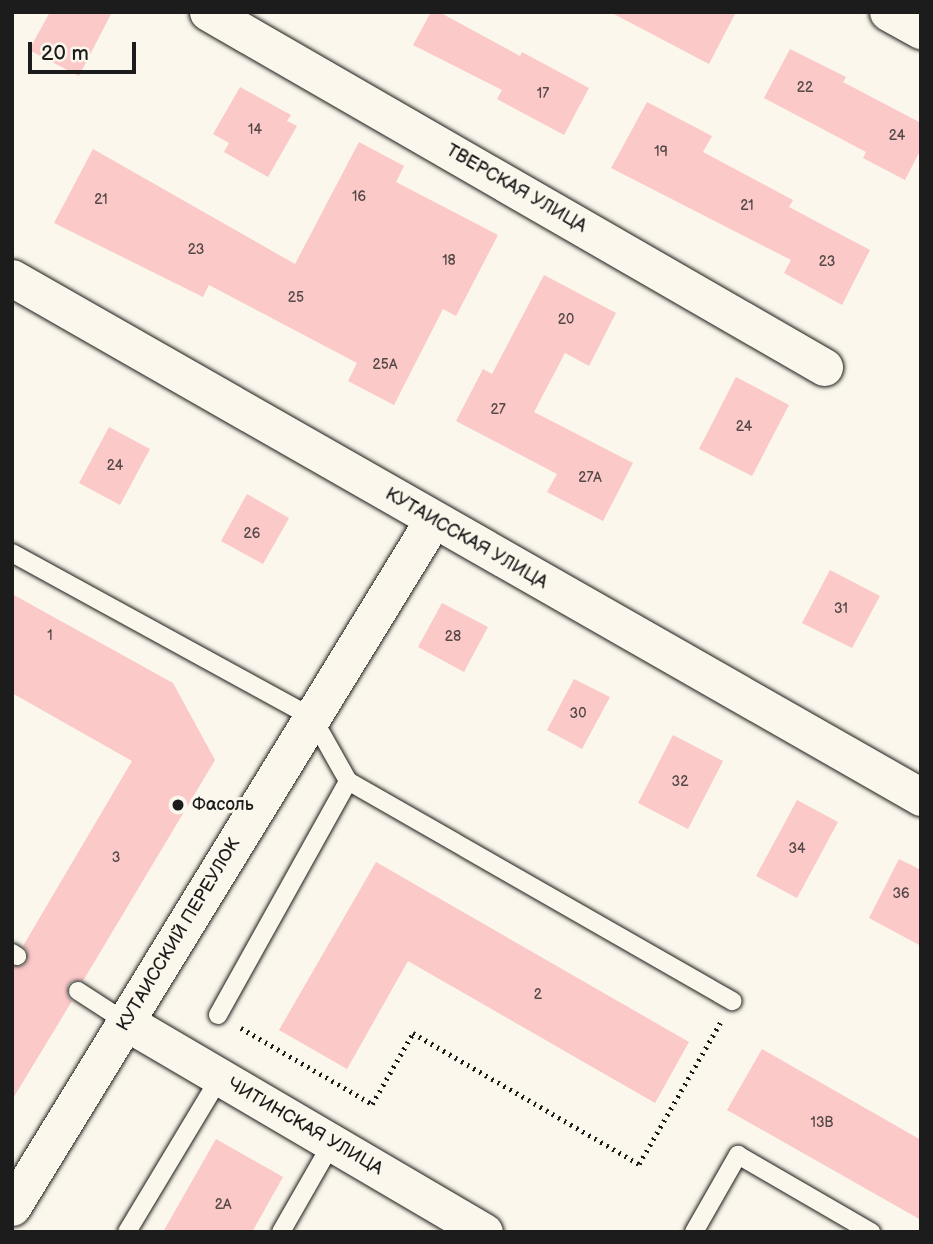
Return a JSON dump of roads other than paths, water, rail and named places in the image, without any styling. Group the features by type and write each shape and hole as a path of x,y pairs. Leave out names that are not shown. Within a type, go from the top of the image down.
{"street":[{"name":"ТВЕРСКАЯ УЛИЦА","path":"208,12 824,367"},
{"path":"888,12 921,30"},
{"name":"КУТАИССКАЯ УЛИЦА","path":"12,278 921,797"},
{"name":"КУТАИССКИЙ ПЕРЕУЛОК","path":"12,1207 433,520"},
{"name":"ЧИТИНСКАЯ УЛИЦА","path":"126,1022 484,1232"}],"lane":[{"path":"12,553 312,717 348,780 732,1002"},
{"path":"218,1015 348,780"},
{"path":"78,991 126,1022"},
{"path":"127,1232 220,1077"},
{"path":"281,1232 332,1143"},
{"path":"694,1232 738,1155 872,1232"}],"place":[{"name":"Фасоль","path":"178,805"}]}
